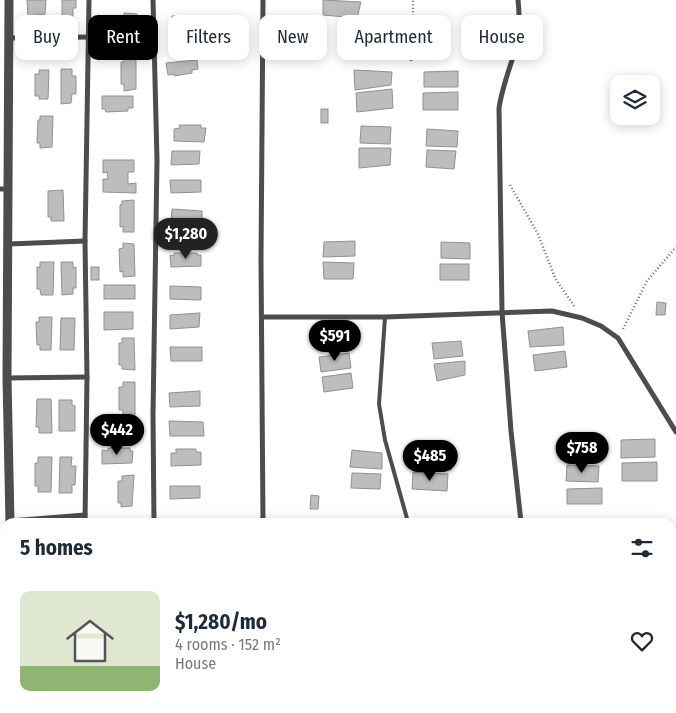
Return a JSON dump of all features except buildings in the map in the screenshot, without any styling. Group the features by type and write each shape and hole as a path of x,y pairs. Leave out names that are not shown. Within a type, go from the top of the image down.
{"street":[{"path":"9,0 4,189 9,244 7,378 10,518"},
{"path":"88,0 88,15"},
{"path":"153,0 156,160 153,415 154,518"},
{"path":"263,0 263,518"},
{"path":"518,0 518,31 515,49 501,91 499,108 502,312 511,431 521,518"},
{"path":"9,38 88,37"},
{"path":"53,518 85,515 87,377 85,241 89,60"},
{"path":"9,244 85,241"},
{"path":"262,317 385,317 552,311 582,318 601,326 618,338 676,432"},
{"path":"7,378 87,377"}],"lane":[{"path":"385,317 379,404 385,440 407,518"}],"path":[{"path":"411,61 413,52 413,0"},
{"path":"501,169 538,234 555,278 582,318"},
{"path":"618,338 648,282 676,247"}]}
